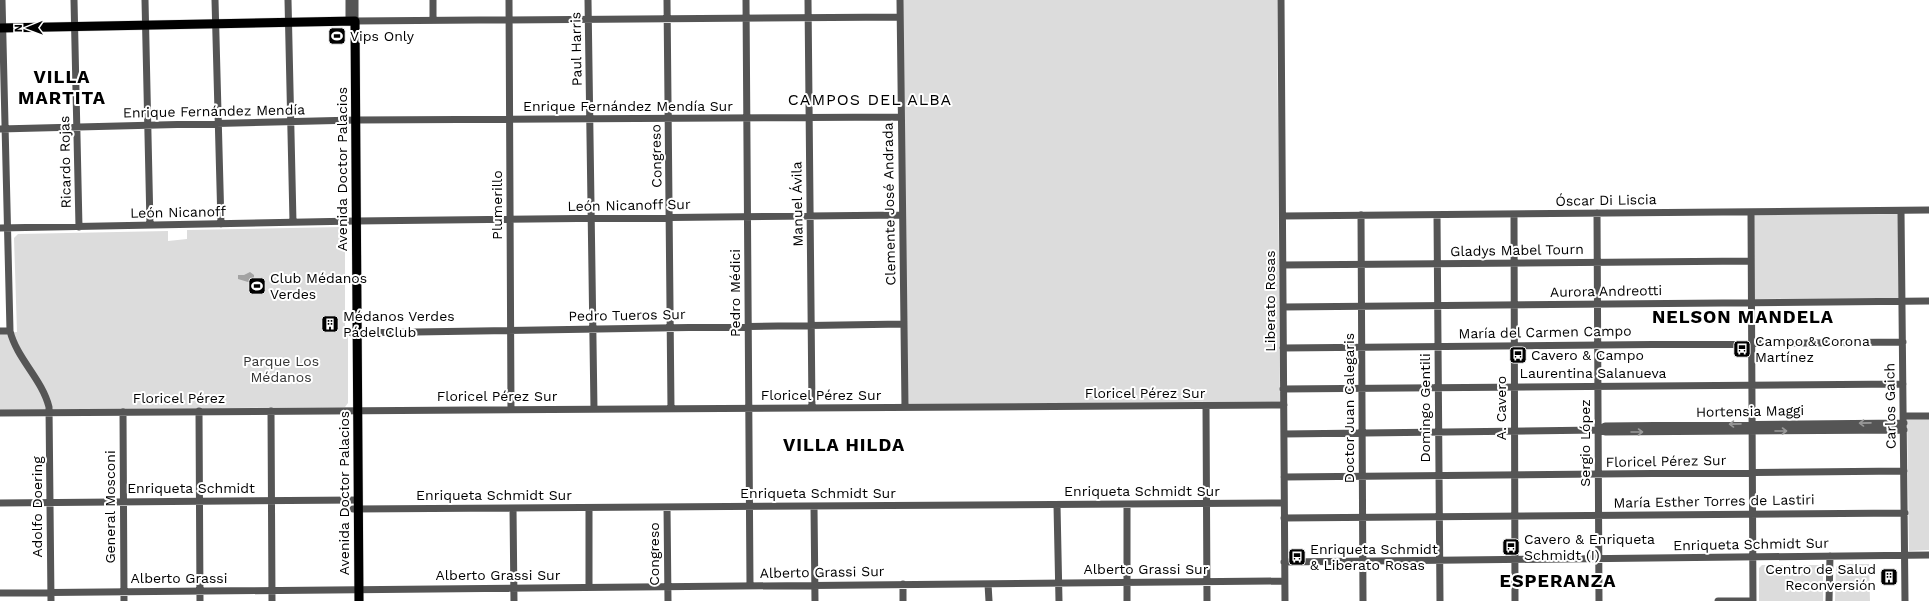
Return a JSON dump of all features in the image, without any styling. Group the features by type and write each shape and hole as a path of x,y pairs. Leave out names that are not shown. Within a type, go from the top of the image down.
{"main road":[{"path":"2,28 352,21"},
{"name":"Avenida Doctor Palacios","path":"352,21 356,504 356,589 353,601"},
{"name":"Avenida Doctor Palacios","path":"356,589 359,601"}],"street":[{"name":"Adolfo Doering","path":"2,0 4,228 10,331 15,348 41,387 49,405 51,601"},
{"name":"Ricardo Rojas","path":"74,0 79,227"},
{"path":"145,0 150,225"},
{"path":"215,0 221,224"},
{"path":"288,0 293,222"},
{"name":"Avenida Doctor Palacios","path":"349,0 352,21"},
{"name":"Avenida Doctor Palacios","path":"352,21 355,0"},
{"path":"433,0 434,20"},
{"name":"Plumerillo","path":"509,0 511,409"},
{"name":"Paul Harris","path":"588,0 594,409"},
{"name":"Congreso","path":"667,0 671,408"},
{"name":"Pedro Médici","path":"746,0 750,586"},
{"name":"Manuel Ávila","path":"808,0 812,408"},
{"name":"Clemente José Andrada","path":"900,0 905,407"},
{"name":"Liberato Rosas","path":"1281,0 1284,601"},
{"path":"352,21 900,17"},
{"name":"Enrique Fernández Mendía Sur","path":"353,121 901,117"},
{"name":"Enrique Fernández Mendía","path":"3,129 353,121"},
{"name":"Óscar Di Liscia","path":"1283,216 1929,210"},
{"name":"Carlos Gaich","path":"1901,211 1905,601"},
{"path":"1718,601 1753,601 1751,212"},
{"name":"Sergio López","path":"1597,213 1599,601"},
{"name":"A. Cavero","path":"1514,214 1514,601"},
{"name":"León Nicanoff Sur","path":"354,221 902,215"},
{"name":"Doctor Juan Calegaris","path":"1360,215 1363,601"},
{"name":"Domingo Gentili","path":"1437,215 1440,601"},
{"name":"León Nicanoff","path":"4,228 354,221"},
{"name":"Gladys Mabel Tourn","path":"1283,265 1751,261"},
{"name":"Aurora Andreotti","path":"1283,307 1929,301"},
{"name":"Pedro Tueros Sur","path":"354,333 904,324"},
{"path":"0,331 10,331"},
{"name":"María del Carmen Campo","path":"1283,348 1903,342"},
{"name":"Laurentina Salanueva","path":"1284,389 1903,384"},
{"name":"Floricel Pérez Sur","path":"355,410 1284,405"},
{"path":"1206,406 1207,601"},
{"name":"Floricel Pérez","path":"0,413 355,410"},
{"path":"199,411 200,601"},
{"path":"271,411 272,601"},
{"name":"General Mosconi","path":"123,412 124,601"},
{"name":"Hortensia Maggi","path":"1284,434 1598,430 1606,432 1752,428 1904,423 1929,416"},
{"name":"Floricel Pérez Sur","path":"1284,478 1904,471"},
{"name":"Enriqueta Schmidt","path":"0,503 272,500 356,504"},
{"name":"Enriqueta Schmidt Sur","path":"356,504 513,508 589,508 1284,503"},
{"path":"1127,504 1127,601"},
{"path":"1057,505 1059,601"},
{"path":"814,506 815,601"},
{"name":"Congreso","path":"667,507 668,601"},
{"path":"513,508 514,601"},
{"path":"589,508 590,587"},
{"name":"María Esther Torres de Lastiri","path":"1284,518 1904,512"},
{"name":"Enriqueta Schmidt Sur","path":"1284,562 1929,555"},
{"path":"1830,556 1830,601"},
{"name":"Alberto Grassi Sur","path":"356,589 1284,581"},
{"path":"902,584 903,601"},
{"path":"988,584 989,601"},
{"name":"Alberto Grassi","path":"0,593 356,589"}],"green space":[{"path":"902,0 1277,0 1280,401 907,405"},
{"path":"1898,214 1899,298 1755,299 1754,215"},
{"name":"Parque Los Médanos","path":"340,227 345,231 345,328 348,329 348,403 345,407 0,410 0,333 17,332 14,238 18,234 168,231 168,241 187,239 187,230"},
{"path":"1907,419 1929,419 1929,550 1909,551"},
{"path":"1839,564 1869,564 1870,601 1835,601 1836,567"},
{"path":"1762,565 1821,565 1823,567 1823,601 1759,601 1759,568"}],"shaded area":[{"path":"250,272 254,275 254,281 248,282 238,279 238,275 244,275"}],"place":[{"name":"Vips Only","path":"337,36"},
{"name":"Club Médanos Verdes","path":"257,286"},
{"name":"Médanos Verdes Pádel Club","path":"330,324"},
{"name":"Campo & Corona Martínez","path":"1742,349"},
{"name":"Cavero & Campo","path":"1518,355"},
{"name":"Cavero & Enriqueta Schmidt (I)","path":"1511,547"},
{"name":"Enriqueta Schmidt & Liberato Rosas","path":"1297,557"},
{"name":"Centro de Salud Reconversión","path":"1889,577"}],"district":[{"name":"VILLA MARTITA","path":"62,86"},
{"name":"CAMPOS DEL ALBA","path":"870,99"},
{"name":"NELSON MANDELA","path":"1743,316"},
{"name":"VILLA HILDA","path":"844,444"},
{"name":"ESPERANZA","path":"1558,580"}]}
